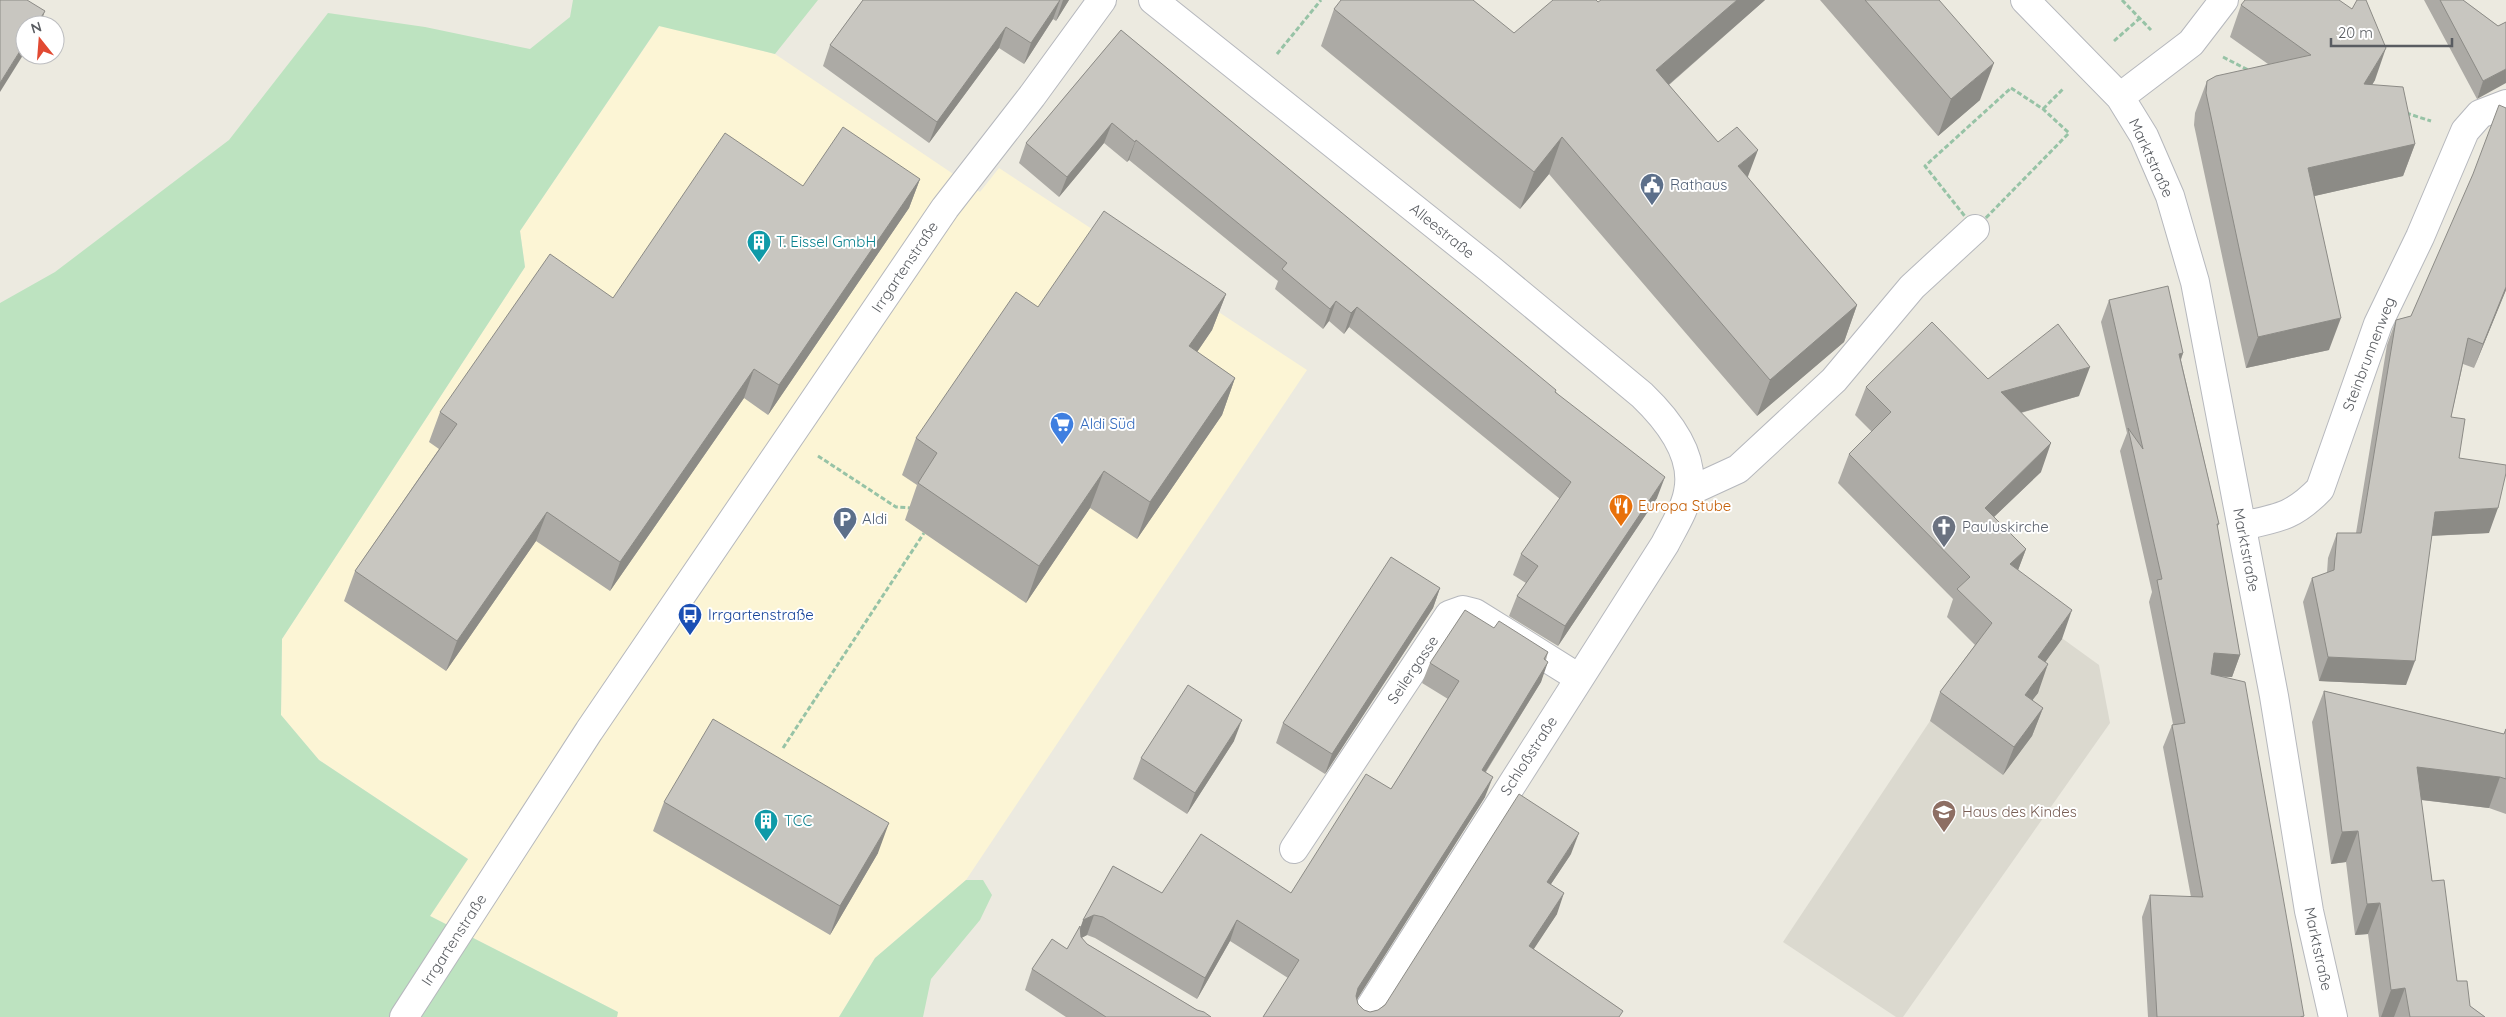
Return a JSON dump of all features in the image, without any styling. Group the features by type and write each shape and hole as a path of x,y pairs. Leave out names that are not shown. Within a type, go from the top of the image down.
{"street":[{"name":"Irrgartenstraße","path":"404,1017 589,731 791,437 945,208 1028,102 1102,0"},
{"name":"Alleestraße","path":"1153,0 1490,269 1663,415 1678,440 1689,466 1688,492"},
{"name":"Marktstraße","path":"2025,0 2120,96 2144,136 2170,196 2196,282 2274,696 2309,911 2333,1017"},
{"path":"2120,96 2191,43 2224,0"},
{"name":"Steinbrunnenweg","path":"2242,526 2284,517 2304,505 2320,489 2378,324 2420,237 2465,131 2480,114 2506,104"},
{"path":"1688,492 1738,468 1745,462 1834,380 1912,287 1976,228"},
{"name":"Schloßstraße","path":"1364,1017 1665,544 1688,492"},
{"name":"Seilergasse","path":"1294,849 1449,615 1463,610 1475,612 1579,678"}],"path":[{"path":"1254,81 1322,0"},
{"path":"2215,52 2256,74"},
{"path":"2011,88 2043,109 2069,133 1976,228 1926,166 2011,88"},
{"path":"2399,111 2465,131"},
{"path":"791,437 896,507 912,508"},
{"path":"783,748 924,533"}],"shaded area":[{"path":"660,25 775,54 980,192 999,168 1307,370 966,880 875,958 839,1017 617,1017 618,1012 430,916 468,859 319,760 281,715 282,639 525,267 520,231"},
{"name":"Haus des Kindes","path":"2016,605 2099,665 2110,723 1903,1017 1896,1017 1783,942 1930,721"}],"green space":[{"path":"573,0 818,0 775,54 659,26 520,231 525,267 282,639 281,715 319,760 468,859 430,916 618,1012 617,1017 0,1017 0,303 55,272 229,140 328,13 425,27 530,49 570,17"},
{"path":"966,880 983,880 992,895 980,920 931,979 923,1017 839,1017 875,958"}],"building":[{"path":"0,0 27,0 45,11 42,15 15,15 15,59 0,83"},
{"path":"863,0 1060,0 1031,43 1006,27 937,122 830,45"},
{"name":"Rathaus","path":"1341,0 1473,0 1514,33 1553,0 1596,0 1598,2 1601,0 1737,0 1656,70 1718,142 1737,127 1758,150 1738,166 1857,305 1770,380 1562,137 1534,172 1334,9"},
{"path":"1865,0 1939,0 1994,63 1951,99"},
{"path":"2245,0 2339,0 2352,9 2357,0 2366,0 2386,48 2364,84 2403,87 2415,144 2308,168 2341,318 2258,337 2206,93 2207,81 2216,76 2311,55 2241,5"},
{"path":"2440,0 2463,0 2498,26 2506,22 2506,69 2483,81"},
{"path":"1121,30 1556,390 1555,392 1665,477 1565,626 1517,596 1538,566 1521,554 1571,482 1357,307 1351,313 1336,301 1330,309 1282,269 1287,263 1136,140 1135,142 1112,123 1067,177 1026,143"},
{"path":"2499,105 2506,108 2506,287 2483,344 2468,338 2451,417 2465,419 2459,458 2506,465 2498,508 2435,512 2415,661 2328,657 2312,578 2334,570 2337,533 2361,533 2396,320 2411,316 2473,174"},
{"path":"843,127 920,179 779,385 754,369 620,562 547,512 457,641 355,571 457,424 440,412 550,254 613,298 725,133 803,186"},
{"name":"Aldi Süd","path":"1104,211 1226,294 1189,346 1235,378 1150,502 1104,471 1039,566 918,483 937,453 916,438 1016,292 1038,307"},
{"path":"2168,286 2183,353 2179,354 2219,524 2217,524 2240,655 2214,653 2211,674 2245,682 2304,1016 2300,1017 2157,1017 2150,895 2203,897 2172,725 2185,723 2157,580 2162,579 2128,428 2143,449 2109,300"},
{"path":"1932,322 1988,379 2058,324 2090,367 2001,392 2051,443 1985,508 2026,549 2010,564 2072,610 2038,657 2048,664 2025,695 2043,708 2014,747 1940,692 1992,623 1957,589 1970,577 1849,454 1891,412 1866,387"},
{"path":"1391,557 1440,588 1332,754 1283,723"},
{"path":"1465,610 1494,628 1499,621 1548,652 1544,659 1548,662 1482,770 1493,777 1358,988 1356,996 1358,1004 1364,1010 1370,1012 1378,1010 1385,1005 1519,794 1579,833 1547,882 1564,893 1529,946 1623,1011 1619,1017 1263,1017 1299,960 1237,920 1205,978 1103,917 1094,915 1083,920 1113,866 1162,893 1201,834 1291,893 1366,774 1391,789 1459,681 1430,663"},
{"path":"1188,685 1242,720 1195,793 1141,758"},
{"path":"2324,691 2504,734 2506,729 2506,779 2417,767 2432,881 2444,880 2457,981 2467,981 2470,1006 2485,1017 2410,1017 2405,988 2391,990 2380,903 2367,904 2358,831 2342,832"},
{"name":"TCC","path":"713,719 889,823 840,906 664,802"},
{"path":"1080,926 1081,937 1087,944 1211,1017 1106,1017 1032,969 1052,939 1067,949"}],"place":[{"name":"Rathaus","path":"1652,206"},
{"name":"T. Eissel GmbH","path":"759,263"},
{"name":"Aldi Süd","path":"1062,445"},
{"name":"Europa Stube","path":"1621,527"},
{"name":"Aldi","path":"845,540"},
{"name":"Pauluskirche","path":"1944,548"},
{"name":"Irrgartenstraße","path":"690,636"},
{"name":"Haus des Kindes","path":"1944,833"},
{"name":"TCC","path":"766,842"}]}
